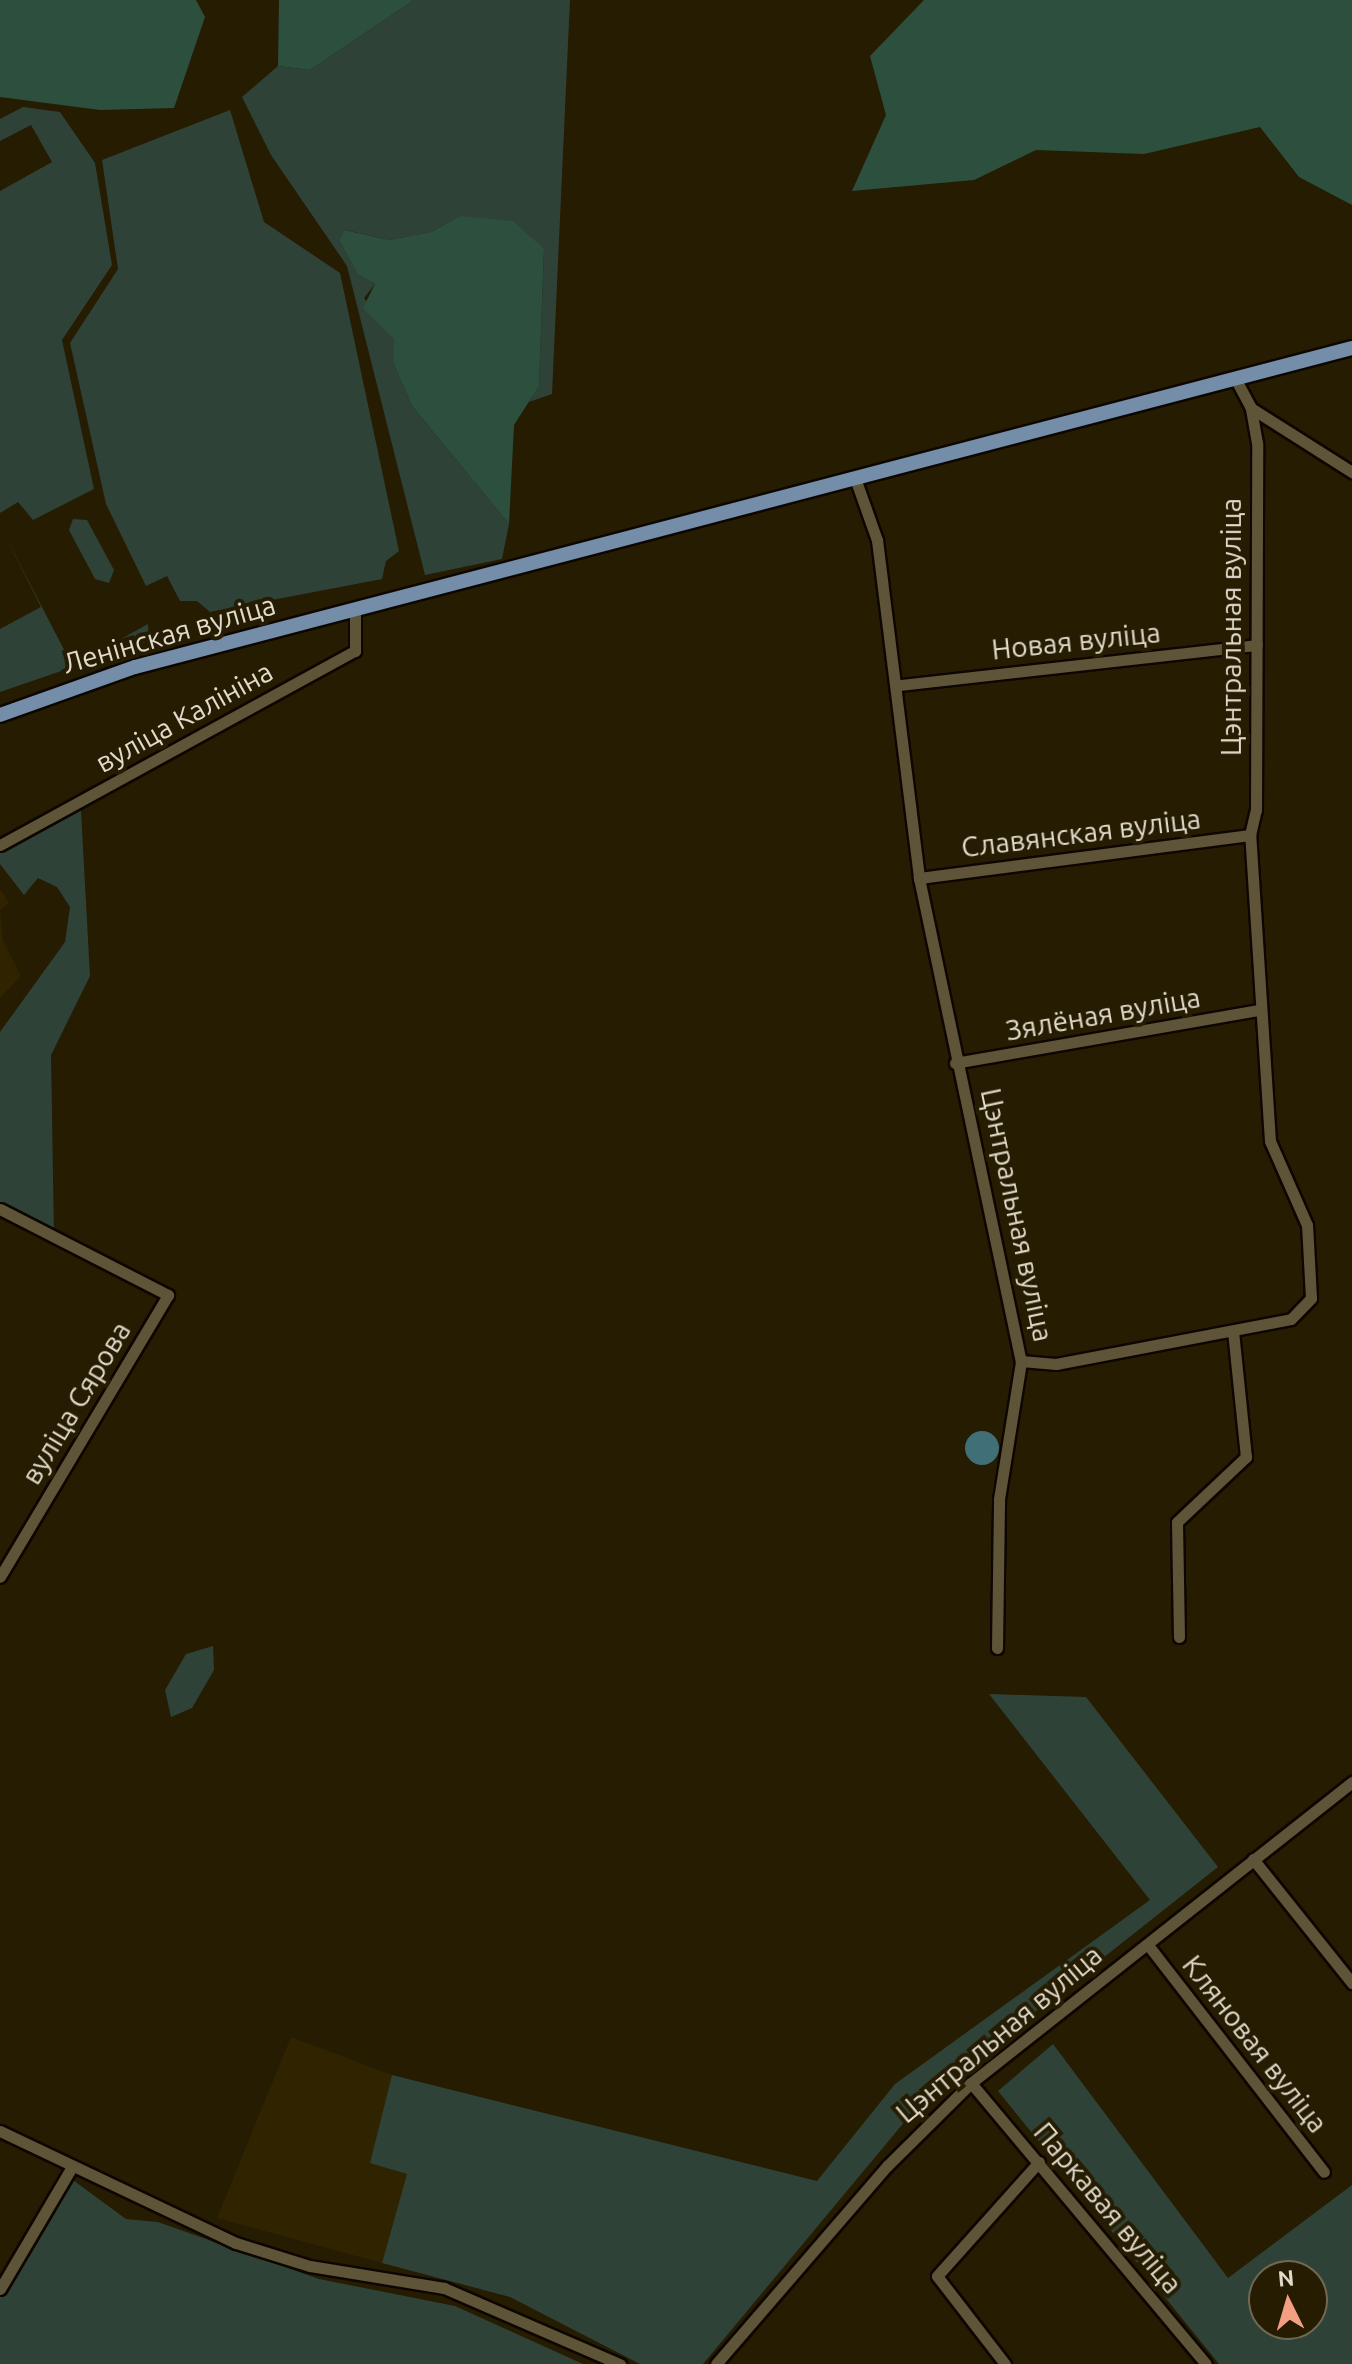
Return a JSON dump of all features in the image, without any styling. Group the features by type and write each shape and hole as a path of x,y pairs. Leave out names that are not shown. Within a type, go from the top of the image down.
{"main road":[{"path":"855,478 1352,348"},
{"name":"Ленінская вуліца","path":"0,715 135,667 855,478"}],"street":[{"name":"Цэнтральная вуліца","path":"855,478 877,540 900,685 919,878 955,1063 971,1100 1021,1361 1056,1364 1291,1319 1311,1298 1307,1225 1270,1141 1259,1010 1250,835 1256,810 1257,645 1251,408 1235,378"},
{"path":"1251,408 1352,472"},
{"name":"вуліца Калініна","path":"0,845 355,651 355,610"},
{"name":"Новая вуліца","path":"900,685 1257,645"},
{"name":"Славянская вуліца","path":"919,878 1250,835"},
{"name":"Зялёная вуліца","path":"955,1063 1259,1010"},
{"name":"вуліца Сярова","path":"0,1209 168,1295 0,1577"},
{"path":"1179,1637 1177,1522 1246,1457 1233,1332"},
{"path":"997,1648 999,1499 1021,1361"},
{"name":"Цэнтральная вуліца","path":"716,2364 887,2166 971,2083 1352,1782"},
{"path":"1253,1859 1352,1983"},
{"name":"Кляновая вуліца","path":"1148,1945 1324,2172"},
{"name":"Паркавая вуліца","path":"971,2083 1206,2364"},
{"path":"0,2131 236,2243 310,2266 444,2288 532,2320 620,2364"},
{"path":"1005,2364 937,2276 1039,2162"},
{"path":"0,2289 72,2167"}],"shaded area":[{"path":"0,889 9,903 0,910"},
{"path":"0,910 3,941 21,976 0,998"},
{"path":"291,2037 392,2075 371,2163 407,2174 382,2263 217,2218"}],"green space":[{"path":"0,0 196,0 205,17 174,108 100,110 0,97"},
{"path":"279,0 414,0 310,70 278,66"},
{"path":"414,0 570,0 552,394 529,402 539,385 544,250 460,216 431,232 389,240 346,230 339,240 358,275 375,284 364,298 394,339 394,365 412,406 509,524 502,559 425,575 347,266 271,155 242,97 278,66 310,70"},
{"path":"924,0 1352,0 1352,205 1299,177 1260,127 1144,154 1036,150 974,180 852,191 886,115 870,56"},
{"path":"23,107 60,112 95,163 112,265 62,340 94,489 33,520 18,502 0,513 0,191 52,162 31,125 0,141 0,119"},
{"path":"230,110 264,222 340,273 399,551 386,561 382,579 210,612 197,601 180,601 167,576 146,586 106,504 70,343 118,269 102,160"},
{"path":"460,216 513,221 544,249 539,386 514,425 509,524 412,406 394,365 394,339 363,308 375,284 358,275 339,240 345,230 389,240 431,232"},
{"path":"73,519 87,520 114,570 109,583 95,579 69,530"},
{"path":"0,526 73,667 0,692 0,629 41,607"},
{"path":"148,624 149,641 104,654 101,650"},
{"path":"80,793 90,976 51,1055 54,1237 0,1211 0,1032 65,942 70,907 57,887 38,878 24,895 0,864 0,839"},
{"path":"213,1646 214,1670 192,1708 171,1717 165,1690 186,1654"},
{"path":"989,1694 1086,1697 1218,1867 921,2102 703,2364 640,2364 510,2297 382,2263 407,2174 370,2163 392,2075 817,2181 895,2084 1150,1900"},
{"path":"1053,2044 1228,2278 1248,2263 1248,2340 1328,2340 1328,2260 1252,2260 1352,2185 1352,2364 1219,2364 998,2091"},
{"path":"66,2175 126,2219 158,2222 319,2279 455,2306 583,2364 0,2364 0,2293"}],"water":[{"path":"982,1431 994,1436 999,1448 994,1460 982,1465 970,1460 965,1448 970,1436"}]}
